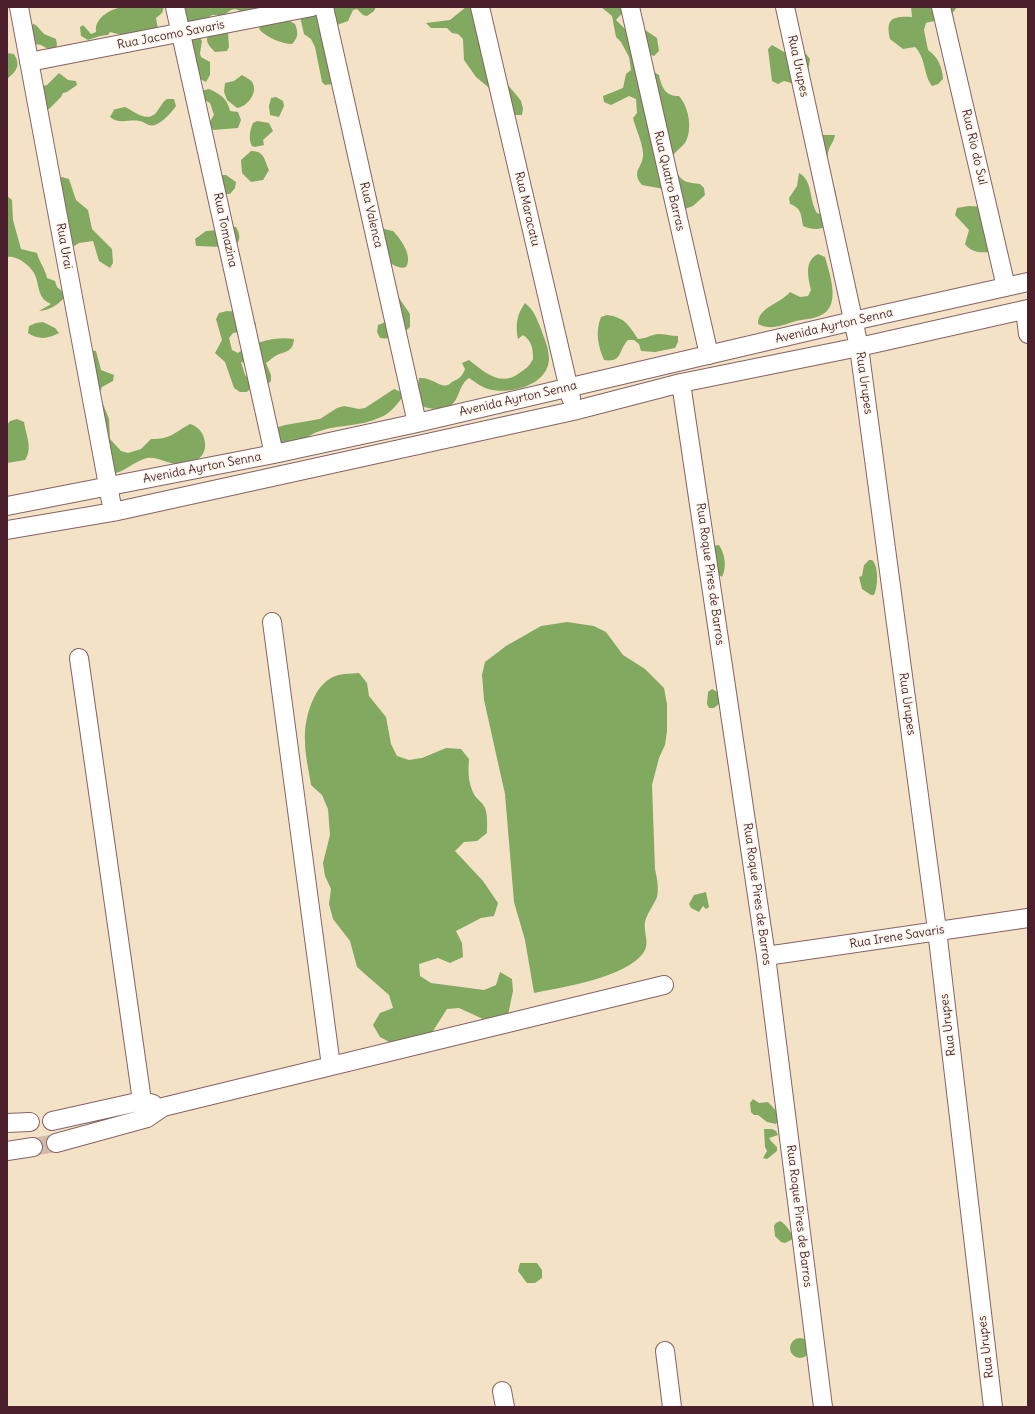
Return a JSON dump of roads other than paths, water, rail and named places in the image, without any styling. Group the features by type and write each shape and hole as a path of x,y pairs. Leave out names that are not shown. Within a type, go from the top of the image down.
{"street":[{"name":"Rua Urai","path":"19,7 113,512"},
{"name":"Rua Tomazina","path":"175,7 274,454"},
{"name":"Rua Jacomo Savaris","path":"29,62 312,7"},
{"name":"Rua Valenca","path":"324,7 417,423"},
{"name":"Rua Maracatu","path":"480,7 573,411"},
{"name":"Rua Quatro Barras","path":"630,7 709,355"},
{"name":"Rua Urupes","path":"785,7 859,347 937,930 993,1407"},
{"name":"Rua Rio do Sul","path":"941,7 1006,287"},
{"name":"Avenida Ayrton Senna","path":"7,506 274,454 417,423 568,386 1028,282"},
{"name":"Avenida Ayrton Senna","path":"7,530 113,512 573,411 681,383 859,347 1026,310"},
{"path":"1026,310 1028,334"},
{"name":"Rua Roque Pires de Barros","path":"681,383 766,956 822,1407"},
{"path":"444,416 448,439"},
{"path":"272,622 331,1066"},
{"path":"79,658 145,1110"},
{"name":"Rua Irene Savaris","path":"766,956 1028,918"},
{"path":"145,1110 60,1141 56,1121 163,1107 664,985"},
{"path":"7,1123 30,1122"},
{"path":"7,1151 33,1147"},
{"path":"665,1352 672,1407"}],"tunnel":[{"path":"33,1147 56,1143"}]}
